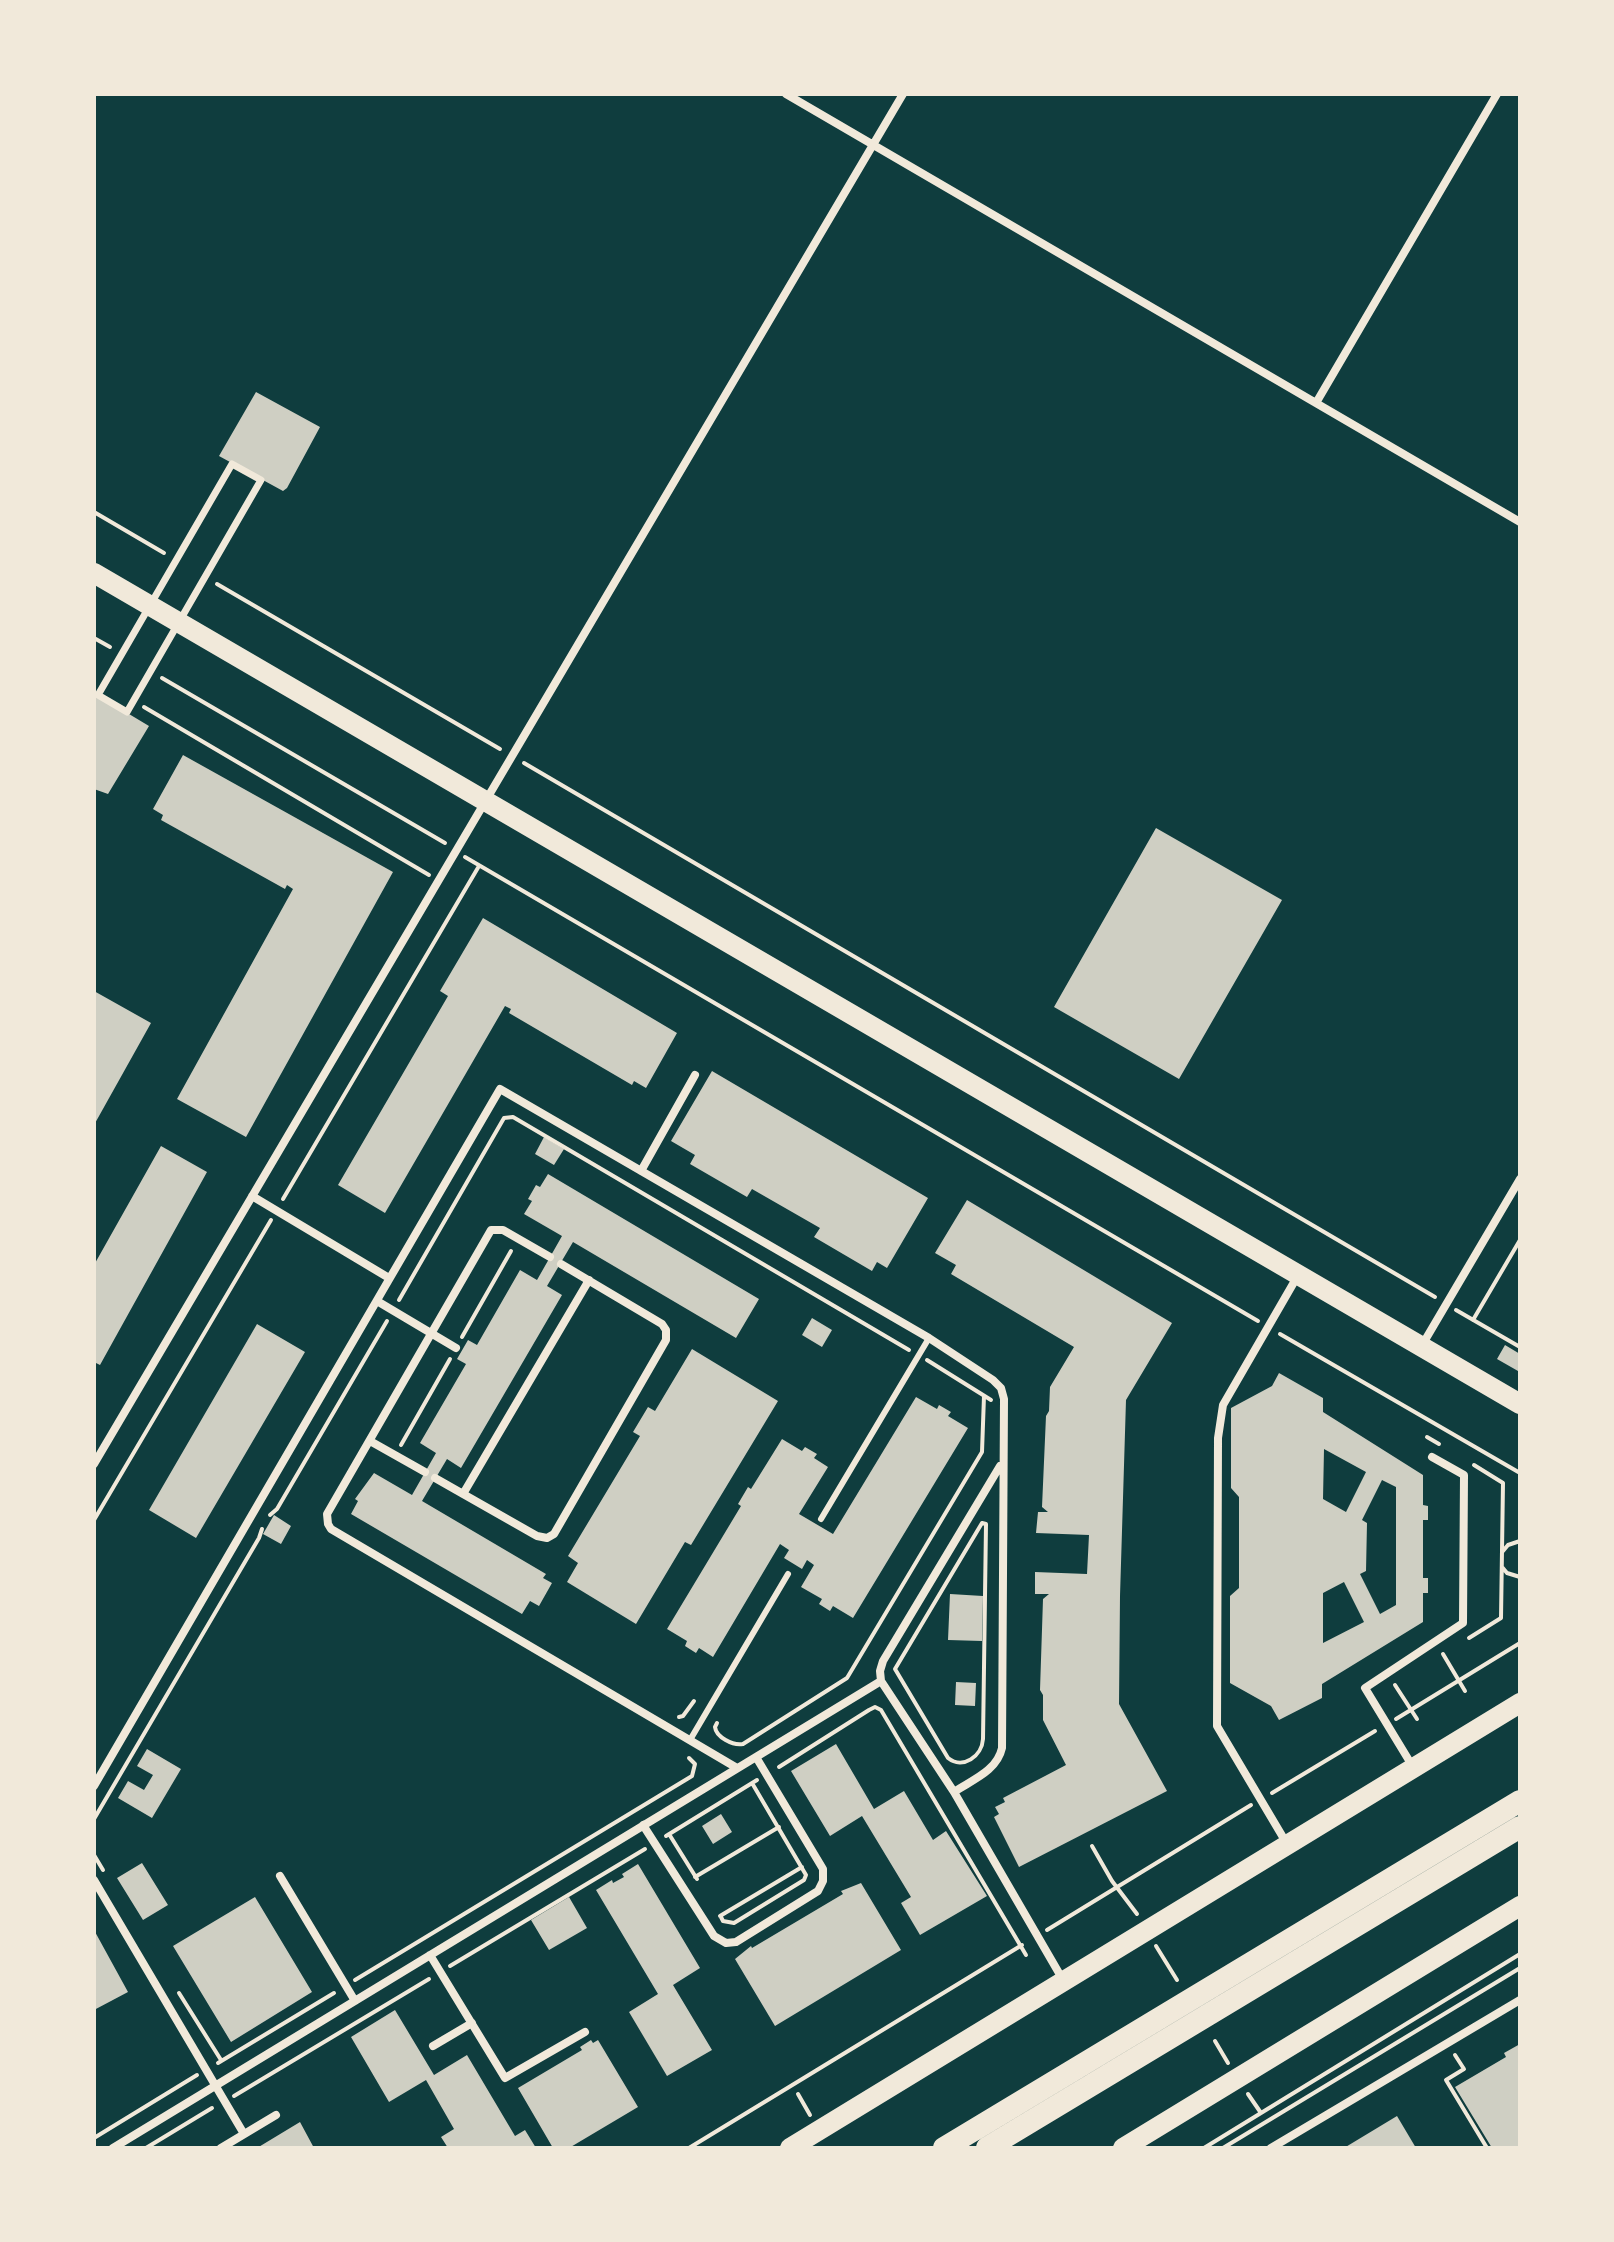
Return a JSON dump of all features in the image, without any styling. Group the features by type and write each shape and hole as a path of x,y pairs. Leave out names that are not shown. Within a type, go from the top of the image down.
{"highway":[{"path":"944,2148 1520,1801"},
{"path":"987,2148 1520,1827"}],"main road":[{"path":"94,573 1520,1404"},
{"path":"790,2148 1520,1703"},
{"path":"1132,2146 1520,1906"}],"street":[{"path":"786,94 1520,522"},
{"path":"95,1458 903,94"},
{"path":"1316,403 1497,94"},
{"path":"232,464 261,480 127,712 98,695 232,464"},
{"path":"641,1171 695,1075"},
{"path":"94,1786 500,1089 929,1338 1001,1388 1004,1407 1002,1748 999,1760 990,1769 954,1792"},
{"path":"1421,1348 1520,1179"},
{"path":"252,1196 389,1278"},
{"path":"550,1257 503,1230 491,1230 327,1514 328,1524 331,1529 737,1768"},
{"path":"435,1478 537,1536 547,1538 554,1534 666,1340 666,1330 662,1324 561,1264"},
{"path":"1287,1845 1221,1736 1216,1718 1218,1438 1223,1405 1297,1276"},
{"path":"463,1494 589,1280"},
{"path":"377,1301 456,1348"},
{"path":"370,1441 425,1472"},
{"path":"1414,1768 1365,1688 1463,1623 1464,1475 1432,1457"},
{"path":"1002,1463 883,1661 881,1681 954,1792 1063,1981"},
{"path":"113,2148 881,1681"},
{"path":"643,1825 714,1936 726,1943 736,1942 818,1891 823,1881 823,1869 756,1757"},
{"path":"280,1876 355,2001"},
{"path":"94,1880 244,2134"},
{"path":"430,1955 505,2078 585,2032"},
{"path":"1271,2148 1520,2000"},
{"path":"433,2046 472,2023"},
{"path":"221,2148 276,2115"}],"lane":[{"path":"821,1519 929,1338"},
{"path":"690,1740 788,1574"}],"path":[{"path":"94,512 175,559"},
{"path":"215,583 1520,1347"},
{"path":"94,638 121,653"},
{"path":"161,677 1520,1473"},
{"path":"134,700 439,881"},
{"path":"94,1520 479,866"},
{"path":"94,1819 260,1532 277,1509 504,1118 508,1116 1004,1407"},
{"path":"1473,1320 1520,1240"},
{"path":"720,1717 716,1731 734,1744 743,1744 847,1678 982,1452 984,1396"},
{"path":"982,1523 986,1524 983,1747 963,1764 958,1764 948,1758 895,1669 982,1523"},
{"path":"1502,1552 1508,1545 1520,1541"},
{"path":"1502,1567 1507,1573 1520,1577"},
{"path":"689,2148 1520,1643"},
{"path":"1443,1654 1465,1691"},
{"path":"676,1717 683,1716 694,1701"},
{"path":"146,2148 875,1707 881,1710 1026,1955"},
{"path":"100,2148 94,2137 692,1776 695,1770 693,1760 680,1752"},
{"path":"752,1783 779,1827 802,1867 806,1875 804,1880 734,1923 723,1921 720,1916 802,1867"},
{"path":"695,1877 779,1827"},
{"path":"669,1834 704,1890"},
{"path":"1204,2148 1520,1954"},
{"path":"1223,2148 1520,1968"},
{"path":"1448,2042 1464,2069 1446,2080 1487,2148"}],"building":[{"path":"256,392 320,427 283,491 219,456"},
{"path":"94,693 149,726 108,794 94,789"},
{"path":"183,755 393,872 246,1137 177,1099 293,889 287,885 285,889 161,820 163,815 153,809"},
{"path":"1156,828 1282,900 1179,1079 1054,1007"},
{"path":"483,918 677,1033 646,1088 634,1081 632,1085 509,1013 511,1009 505,1006 385,1213 338,1185 448,996 440,991"},
{"path":"94,991 151,1023 94,1125"},
{"path":"712,1071 928,1198 887,1268 877,1262 872,1271 814,1237 820,1228 752,1189 747,1197 690,1164 695,1155 671,1141"},
{"path":"544,1137 564,1149 554,1165 535,1154"},
{"path":"161,1146 207,1172 100,1365 94,1362 94,1265"},
{"path":"548,1174 759,1299 736,1338 573,1242 547,1286 562,1295 461,1468 447,1459 422,1501 546,1574 543,1578 552,1583 539,1606 530,1601 522,1614 351,1514 358,1501 355,1499 374,1473 412,1495 436,1453 420,1443 466,1364 457,1359 468,1340 477,1345 520,1270 537,1280 562,1236 524,1214 532,1201 528,1199 536,1185 540,1187"},
{"path":"967,1200 1172,1323 1126,1400 1120,1596 1119,1704 1167,1791 1019,1867 994,1817 999,1814 995,1807 1005,1802 1003,1798 1066,1765 1043,1720 1043,1695 1040,1690 1043,1599 1049,1594 1035,1594 1035,1572 1087,1574 1089,1535 1036,1533 1038,1512 1048,1512 1042,1507 1050,1387 1074,1347 951,1274 956,1265 935,1253"},
{"path":"812,1318 832,1330 822,1347 802,1335"},
{"path":"257,1324 305,1352 196,1538 149,1510"},
{"path":"1505,1345 1520,1354 1518,1371 1497,1359"},
{"path":"692,1349 778,1401 691,1545 685,1542 636,1624 567,1582 578,1563 568,1556 640,1436 633,1432 648,1407 655,1411"},
{"path":"1279,1373 1323,1398 1323,1412 1423,1475 1423,1505 1428,1506 1428,1520 1423,1520 1423,1578 1428,1578 1428,1593 1423,1593 1423,1622 1322,1684 1322,1698 1279,1720 1271,1706 1230,1683 1230,1596 1239,1588 1239,1497 1231,1488 1231,1408 1272,1386","holes":["1324,1449 1366,1472 1346,1512 1323,1499","1382,1480 1396,1487 1396,1605 1380,1614 1360,1574 1366,1571 1367,1523 1362,1520","1344,1582 1364,1622 1323,1643 1323,1593"]},
{"path":"916,1397 937,1409 939,1405 951,1412 948,1416 968,1428 853,1618 833,1606 830,1611 819,1604 822,1599 801,1587 814,1565 807,1560 802,1569 784,1558 789,1550 780,1544 713,1657 699,1648 696,1653 685,1646 687,1641 667,1629 741,1506 738,1504 748,1487 751,1489 782,1439 802,1451 805,1447 817,1454 814,1458 828,1467 799,1514 833,1534"},
{"path":"274,1515 291,1526 281,1544 263,1534"},
{"path":"950,1594 983,1596 982,1641 948,1640"},
{"path":"956,1682 976,1683 975,1706 955,1705"},
{"path":"836,1744 874,1809 904,1791 933,1840 946,1831 987,1896 920,1935 901,1903 911,1897 862,1816 830,1836 791,1771"},
{"path":"147,1749 181,1769 152,1818 118,1798 128,1781 144,1790 153,1775 137,1766"},
{"path":"721,1814 732,1832 713,1844 702,1826"},
{"path":"142,1863 168,1905 143,1920 117,1878"},
{"path":"638,1864 700,1968 673,1985 712,2050 667,2076 629,2012 658,1994 596,1890 624,1877 622,1874"},
{"path":"861,1883 901,1950 775,2026 735,1959 751,1946 843,1894 841,1891"},
{"path":"255,1897 312,1992 231,2042 173,1946"},
{"path":"569,1897 587,1928 549,1950 531,1920"},
{"path":"94,1930 128,1992 94,2010"},
{"path":"395,2010 434,2075 467,2055 515,2136 525,2130 536,2148 448,2148 441,2137 454,2129 426,2080 389,2102 351,2037"},
{"path":"591,2040 593,2043 598,2040 638,2107 569,2148 553,2148 518,2088 582,2050 580,2047"},
{"path":"1520,2044 1520,2148 1492,2148 1455,2087 1506,2057 1504,2053"},
{"path":"1397,2116 1416,2148 1344,2148"},
{"path":"300,2122 314,2148 257,2148"}]}
